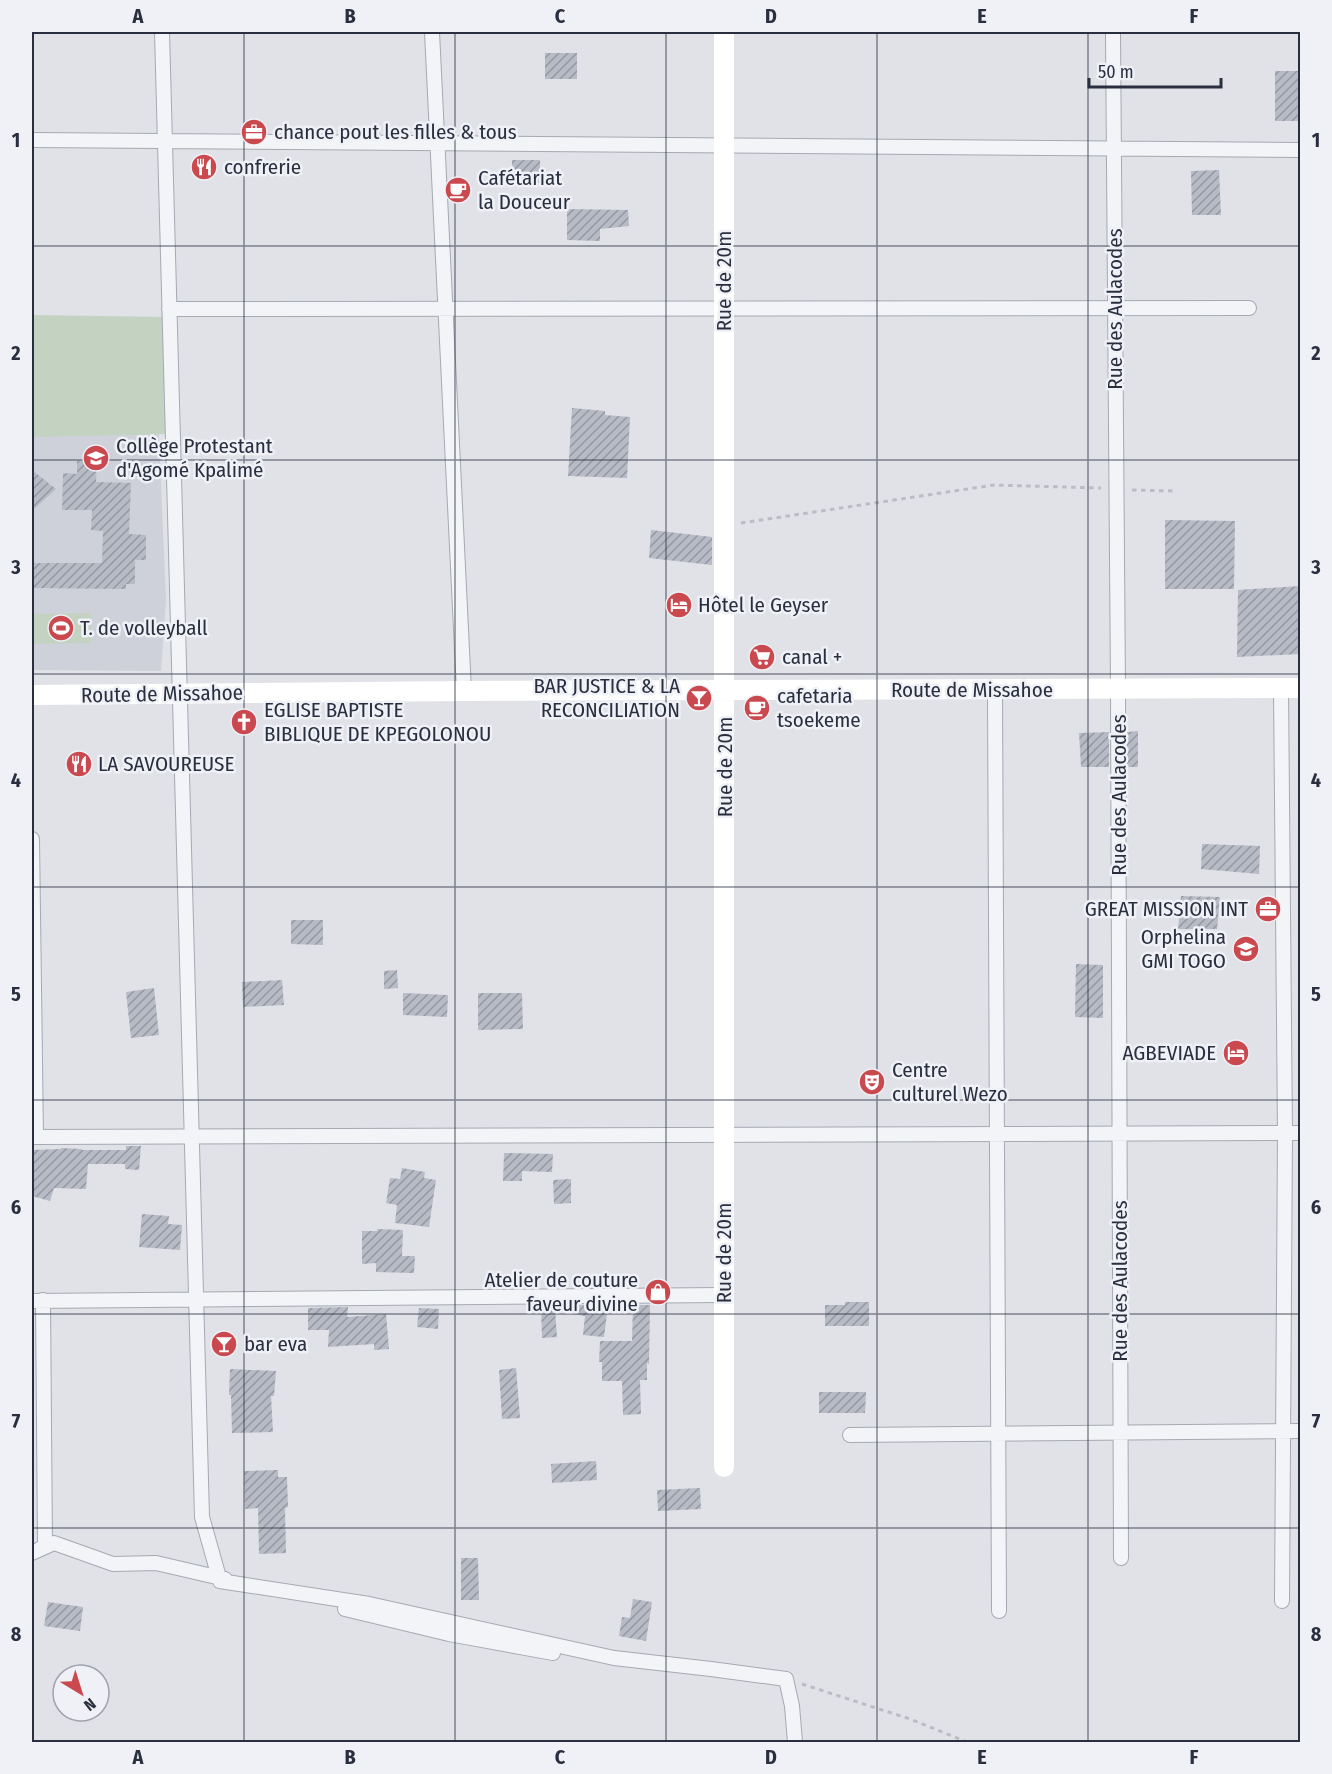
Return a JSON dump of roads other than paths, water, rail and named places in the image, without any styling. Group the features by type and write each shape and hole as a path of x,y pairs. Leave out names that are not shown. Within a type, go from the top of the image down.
{"street":[{"path":"162,32 202,1517 220,1581 369,1604 614,1658 786,1680 792,1706 795,1743"},
{"path":"432,32 464,691"},
{"name":"Rue de 20m","path":"724,32 724,1467"},
{"name":"Rue des Aulacodes","path":"1113,32 1121,1558"},
{"path":"32,140 1300,150"},
{"path":"169,309 1249,308"},
{"path":"1282,1601 1291,688"},
{"name":"Route de Missahoe","path":"32,695 1291,688"},
{"path":"994,690 999,1611"},
{"path":"32,839 34,1137 1300,1133"},
{"path":"32,1554 45,1546 38,1300 723,1295"},
{"path":"850,1435 1300,1431"},
{"path":"32,1554 54,1543 113,1564 156,1563 449,1634 564,1654"}],"place":[{"name":"chance pout les filles & tous","path":"254,132"},
{"name":"confrerie","path":"204,167"},
{"name":"Cafétariat la Douceur","path":"458,190"},
{"name":"Collège Protestant d'Agomé Kpalimé","path":"96,458"},
{"name":"Hôtel le Geyser","path":"679,605"},
{"name":"T. de volleyball","path":"61,628"},
{"name":"canal +","path":"762,657"},
{"name":"BAR JUSTICE & LA RECONCILIATION","path":"699,698"},
{"name":"cafetaria tsoekeme","path":"757,708"},
{"name":"EGLISE BAPTISTE BIBLIQUE DE KPEGOLONOU","path":"244,722"},
{"name":"LA SAVOUREUSE","path":"79,764"},
{"name":"GREAT MISSION INT","path":"1268,909"},
{"name":"Orphelina GMI TOGO","path":"1246,949"},
{"name":"AGBEVIADE","path":"1236,1053"},
{"name":"Centre culturel Wezo","path":"872,1082"},
{"name":"Atelier de couture faveur divine","path":"658,1292"},
{"name":"bar eva","path":"224,1344"}]}
